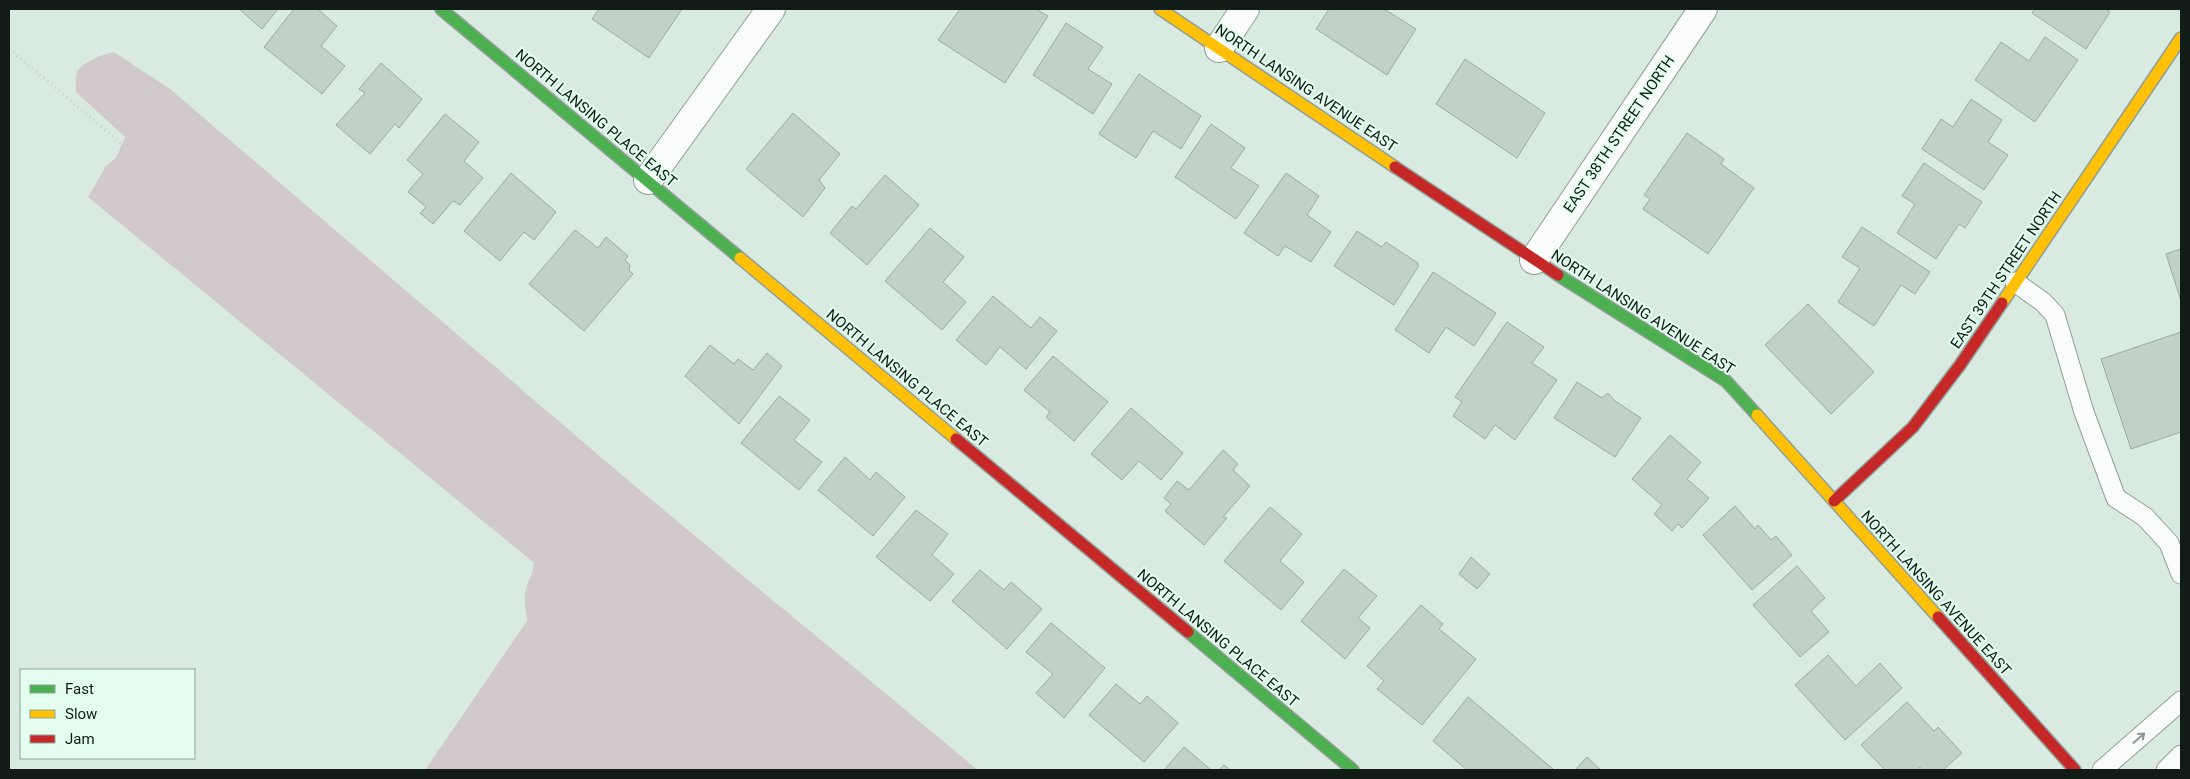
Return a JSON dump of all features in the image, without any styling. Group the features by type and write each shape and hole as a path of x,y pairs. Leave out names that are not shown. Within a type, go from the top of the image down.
{"street":[{"name":"NORTH LANSING PLACE EAST","path":"441,9 1353,770"},
{"path":"648,180 771,9"},
{"name":"NORTH LANSING AVENUE EAST","path":"1160,9 1534,260 1726,381 2075,770"},
{"path":"1219,48 1245,9"},
{"name":"EAST 38TH STREET NORTH","path":"1534,260 1703,9"},
{"name":"EAST 39TH STREET NORTH","path":"1834,501 1913,427 1960,365 2181,38"}],"lane":[{"path":"2015,282 2043,302 2055,315 2084,412 2116,498 2145,517 2169,543 2181,574"},
{"path":"2102,770 2181,701"},
{"path":"2166,770 2181,755"}],"path":[{"path":"9,49 868,770"}],"shaded area":[{"path":"114,52 170,89 630,482 978,770 425,770 527,621 525,593 534,563 88,197 106,166 116,158 125,137 76,92 76,76 78,70 87,62"}],"building":[{"path":"239,9 278,9 262,29"},
{"path":"294,9 318,9 337,26 321,46 345,66 322,94 264,47"},
{"path":"599,9 682,9 649,58 592,19"},
{"path":"960,9 1036,9 1048,16 1005,83 938,40"},
{"path":"1329,9 1384,9 1416,29 1387,75 1316,29"},
{"path":"2035,9 2105,9 2110,12 2086,49 2032,13"},
{"path":"1066,23 1103,47 1088,69 1112,84 1093,114 1033,75"},
{"path":"2045,37 2078,60 2035,122 1975,80 2001,42 2029,61"},
{"path":"1465,59 1545,113 1517,158 1436,104"},
{"path":"381,63 422,99 399,128 395,124 370,154 336,125 365,93 359,89"},
{"path":"1139,74 1201,116 1181,149 1153,131 1136,158 1099,134"},
{"path":"1971,99 2002,120 1988,142 2008,155 1984,190 1922,149 1941,119 1953,127"},
{"path":"793,113 840,154 819,180 825,188 803,217 746,169"},
{"path":"445,114 479,142 464,161 483,178 460,205 453,201 433,224 420,213 426,207 408,192 423,174 407,160"},
{"path":"1211,124 1245,148 1231,168 1259,186 1236,219 1175,177"},
{"path":"1687,133 1724,159 1721,164 1754,188 1708,254 1643,209 1650,199 1644,195"},
{"path":"1924,163 1982,202 1965,228 1959,224 1936,259 1897,233 1915,204 1902,196"},
{"path":"511,173 556,212 534,240 524,232 500,261 464,231"},
{"path":"1286,173 1319,196 1307,215 1331,232 1311,262 1285,246 1278,256 1244,233"},
{"path":"885,175 919,205 867,265 830,233 852,206 856,209"},
{"path":"1862,227 1930,272 1915,294 1901,285 1874,326 1838,302 1860,268 1842,257"},
{"path":"930,228 964,257 943,282 966,302 942,330 885,281"},
{"path":"575,230 598,248 606,237 628,256 625,260 630,265 629,270 633,274 584,331 529,284"},
{"path":"1357,231 1382,247 1386,242 1418,263 1418,267 1394,305 1334,266"},
{"path":"2181,249 2181,301 2166,254"},
{"path":"1433,272 1496,313 1474,346 1446,327 1429,353 1395,330"},
{"path":"993,296 1031,328 1040,317 1057,331 1026,369 1000,347 986,365 956,340"},
{"path":"1808,304 1874,372 1831,414 1765,345"},
{"path":"1507,322 1544,347 1532,363 1557,380 1515,440 1495,425 1485,439 1453,416 1462,402 1455,397"},
{"path":"2181,332 2181,432 2131,449 2101,359"},
{"path":"710,345 734,364 738,359 753,370 767,353 782,366 739,424 685,376"},
{"path":"1053,356 1108,402 1074,441 1046,417 1050,412 1024,390"},
{"path":"1577,382 1602,398 1608,393 1615,401 1641,418 1615,457 1554,418"},
{"path":"779,396 810,420 794,440 822,462 799,490 741,443"},
{"path":"1131,408 1183,453 1161,480 1139,461 1122,480 1091,454"},
{"path":"1670,435 1701,462 1687,479 1709,498 1682,528 1678,524 1672,531 1654,514 1662,505 1632,479"},
{"path":"1223,450 1238,464 1233,470 1250,486 1223,517 1227,518 1204,545 1165,511 1171,504 1164,498 1177,481 1189,490"},
{"path":"845,457 870,480 876,472 905,497 873,536 818,490"},
{"path":"1735,506 1755,529 1758,525 1771,540 1776,536 1792,555 1752,590 1703,535"},
{"path":"1270,507 1302,534 1280,561 1304,582 1281,610 1224,561"},
{"path":"916,510 948,534 932,555 954,574 930,601 876,557"},
{"path":"1471,557 1490,574 1477,589 1459,574"},
{"path":"1797,566 1825,598 1811,611 1829,632 1800,657 1753,605"},
{"path":"1344,569 1377,596 1358,618 1370,628 1345,659 1301,621"},
{"path":"980,570 1004,590 1011,582 1042,609 1007,649 952,601"},
{"path":"1421,605 1443,624 1439,629 1476,659 1422,725 1377,689 1384,681 1367,666"},
{"path":"1051,623 1105,668 1064,718 1036,693 1053,674 1026,652"},
{"path":"1828,655 1856,686 1880,663 1902,688 1845,740 1795,685"},
{"path":"1116,684 1140,704 1147,696 1178,723 1144,762 1089,715"},
{"path":"1468,697 1553,769 1467,770 1433,741"},
{"path":"1907,702 1934,731 1938,727 1962,753 1943,770 1922,770 1920,767 1917,770 1885,770 1861,745"},
{"path":"1184,747 1211,770 1164,770"},
{"path":"1587,757 1601,770 1575,770"},
{"path":"1224,765 1230,770 1219,770"}],"traffic: fast":[{"path":"441,9 740,258"},
{"path":"1558,275 1726,381 1757,415"},
{"path":"1188,632 1353,770"}],"traffic: slow":[{"path":"1160,9 1395,167"},
{"path":"2002,303 2181,38"},
{"path":"740,258 956,439"},
{"path":"1757,415 1938,617"}],"traffic: jam":[{"path":"1395,167 1558,275"},
{"path":"1834,501 1913,427 1960,365 2002,303"},
{"path":"956,439 1188,632"},
{"path":"1938,617 2075,770"}]}
